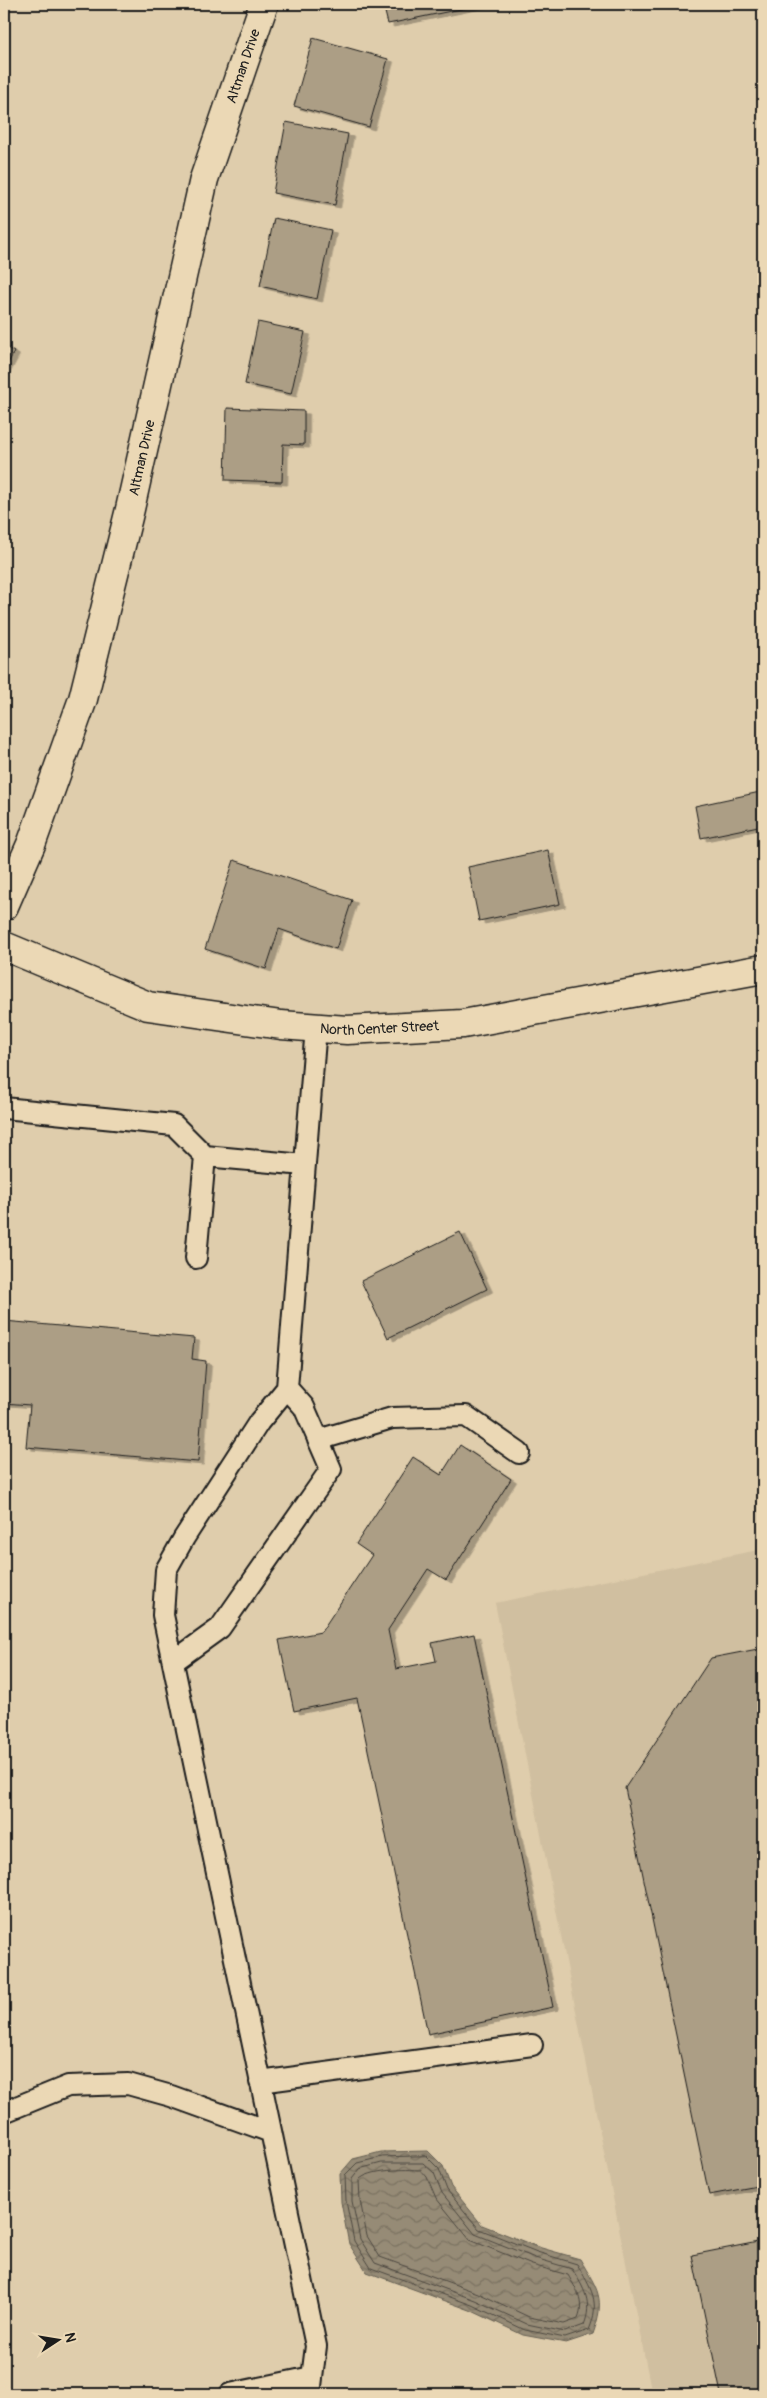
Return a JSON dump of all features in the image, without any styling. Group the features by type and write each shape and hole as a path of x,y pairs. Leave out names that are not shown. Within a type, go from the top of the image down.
{"street":[{"name":"Altman Drive","path":"4,906 32,842 82,699 130,509 204,179 264,4"},
{"name":"North Center Street","path":"4,946 148,1006 348,1030 464,1024 763,969"}],"lane":[{"path":"230,2394 311,2386 316,2346 163,1615 166,1570 184,1538 259,1422 287,1388 316,1027"},
{"path":"4,1108 174,1125 205,1156 304,1165"},
{"path":"196,1258 205,1156"},
{"path":"173,1662 220,1628 331,1469 304,1408 287,1388"},
{"path":"318,1440 392,1418 466,1416 519,1453"},
{"path":"260,2082 532,2045"},
{"path":"4,2112 68,2086 128,2084 171,2096 271,2132"}],"shaded area":[{"path":"763,1549 763,2394 652,2394 495,1603"}],"water":[{"path":"428,2151 443,2166 451,2187 482,2225 538,2247 580,2259 598,2295 599,2311 593,2334 566,2343 523,2335 470,2310 367,2272 349,2244 341,2202 340,2174 353,2159 381,2152"}],"building":[{"path":"383,4 485,4 388,24"},
{"path":"313,38 388,59 369,127 294,106"},
{"path":"286,122 348,134 335,205 273,193"},
{"path":"274,218 331,230 317,299 260,286"},
{"path":"258,322 305,332 291,394 245,384"},
{"path":"4,346 14,352 4,371"},
{"path":"227,408 304,411 304,445 283,444 282,482 225,480"},
{"path":"760,792 763,807 763,825 701,838 695,806"},
{"path":"548,850 560,904 479,921 468,867"},
{"path":"234,860 352,900 336,949 279,929 266,969 205,949"},
{"path":"460,1232 487,1289 388,1338 361,1281"},
{"path":"4,1321 194,1338 192,1359 206,1361 198,1462 26,1447 30,1405 4,1403"},
{"path":"460,1445 511,1479 446,1580 428,1569 388,1630 396,1669 436,1661 432,1643 474,1634 553,2007 428,2034 357,1698 294,1711 279,1640 321,1632 372,1555 356,1544 413,1457 441,1475"},
{"path":"763,1648 763,2185 709,2195 625,1788 711,1658"},
{"path":"763,2241 763,2394 721,2394 692,2255"}]}
